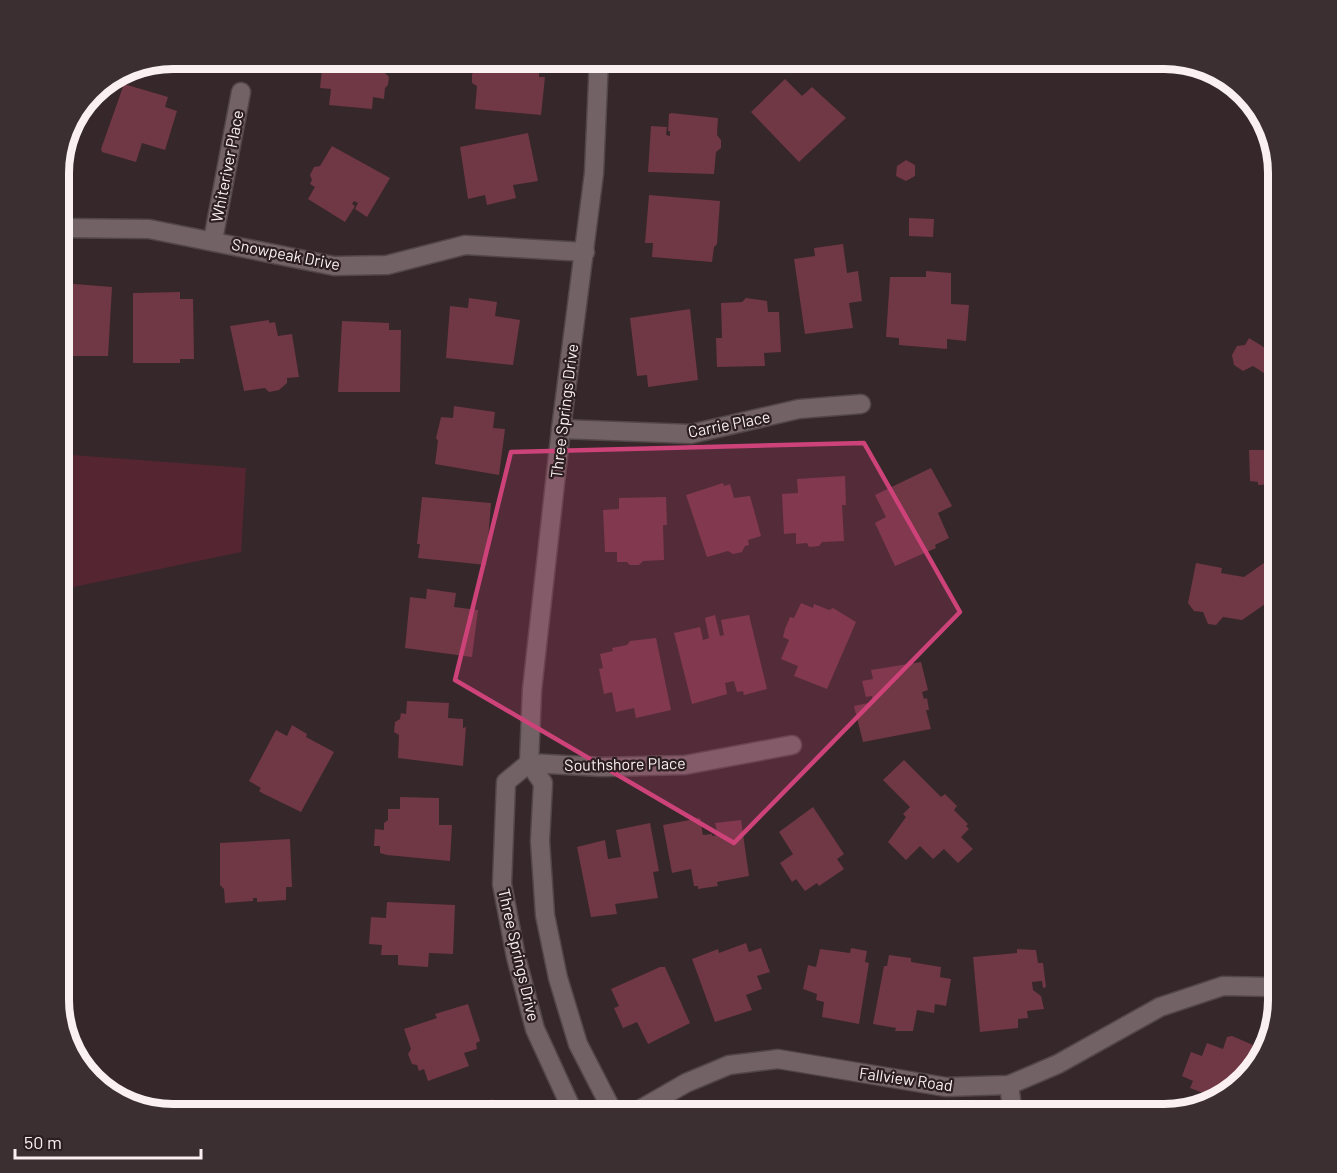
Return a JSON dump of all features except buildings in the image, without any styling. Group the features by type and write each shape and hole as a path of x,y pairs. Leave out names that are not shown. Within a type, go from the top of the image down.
{"street":[{"name":"Three Springs Drive","path":"599,69 594,173 531,690 529,763 543,783 540,841 545,915 558,978 578,1044 609,1104"},
{"name":"Whiteriver Place","path":"213,240 241,92"},
{"name":"Snowpeak Drive","path":"69,228 149,229 334,266 387,265 465,244 585,252"},
{"name":"Carrie Place","path":"561,429 691,434 799,409 861,404"},
{"name":"Southshore Place","path":"529,763 602,767 685,765 792,746"},
{"name":"Three Springs Drive","path":"529,763 506,782 502,884 516,957 535,1029 569,1104"},
{"name":"Fallview Road","path":"649,1104 686,1083 729,1065 778,1059 946,1087 1009,1085 1058,1064 1161,1007 1223,986 1268,987"},
{"path":"1009,1085 1012,1104"}],"highlighted area":[{"path":"864,443 960,612 734,843 455,680 511,452"}],"shaded area":[{"path":"69,455 246,468 241,552 69,588"}]}
